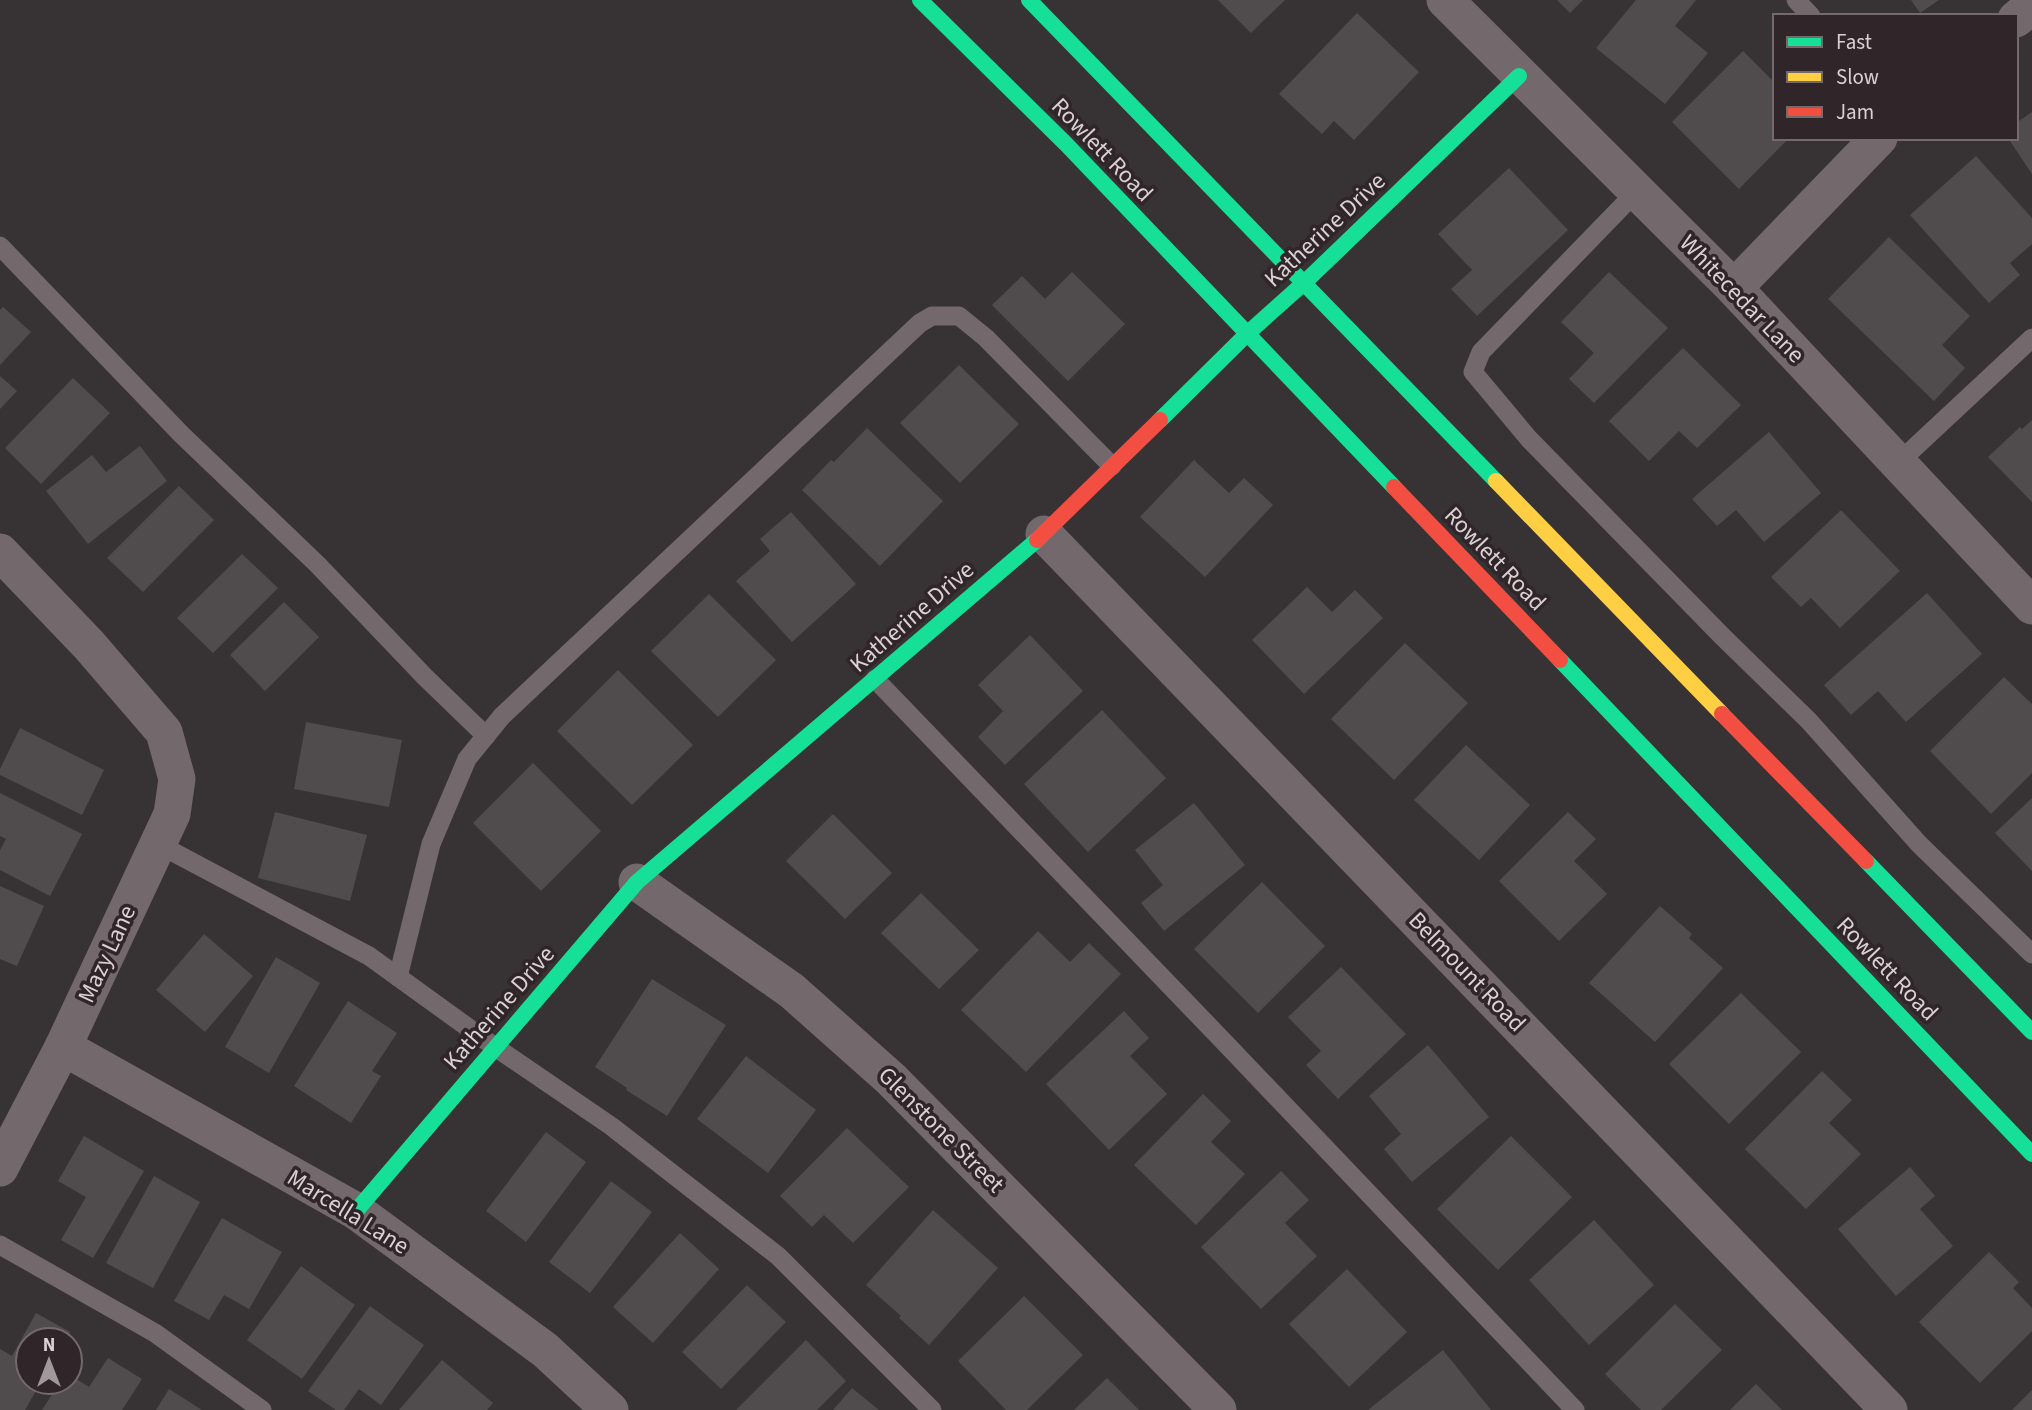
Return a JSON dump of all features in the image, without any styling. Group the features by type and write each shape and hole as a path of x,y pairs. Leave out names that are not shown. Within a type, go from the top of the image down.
{"main road":[{"name":"Rowlett Road","path":"920,0 1066,145 1248,333 2032,1154"},
{"path":"1029,0 2032,1032"},
{"name":"Katherine Drive","path":"356,1211 637,882 1044,534 1248,333 1305,282 1519,76"}],"street":[{"name":"Whitecedar Lane","path":"1445,0 1734,288 2032,606"},
{"path":"2018,17 2032,6"},
{"path":"1734,288 1877,140"},
{"name":"Belmount Road","path":"1044,534 1889,1410"},
{"name":"Mazy Lane","path":"0,552 89,645 164,733 177,779 172,814 63,1047 0,1168"},
{"name":"Glenstone Street","path":"637,882 792,991 891,1079 1217,1410"},
{"name":"Marcella Lane","path":"63,1047 356,1211 545,1350 610,1410"}],"lane":[{"path":"1796,0 1809,14"},
{"path":"1636,192 1481,352 1473,372 1529,439 1713,628 1809,721 1919,844 2032,954"},
{"path":"0,246 182,435 317,564 425,677 486,736"},
{"path":"398,977 430,844 467,759 502,716 920,323 932,316 959,316 986,338 1112,466"},
{"path":"1898,464 2032,338"},
{"path":"875,679 1575,1410"},
{"path":"158,844 369,956 611,1126 778,1256 932,1410"},
{"path":"0,1245 155,1333 262,1410"}],"building":[{"path":"1218,0 1285,0 1251,33"},
{"path":"1557,0 1583,0 1570,13"},
{"path":"1636,0 1696,0 1675,26 1708,53 1665,104 1596,48"},
{"path":"1911,0 1939,0 1920,13"},
{"path":"1357,13 1419,72 1354,140 1334,121 1322,134 1279,94"},
{"path":"1743,51 1773,81 1773,140 1787,140 1739,189 1672,122"},
{"path":"2032,112 2032,174 2009,140 2018,140 2018,122"},
{"path":"1976,156 2032,218 2032,244 2010,263 2020,275 1989,303 1910,215"},
{"path":"1509,168 1568,230 1477,316 1451,289 1472,270 1438,234"},
{"path":"1889,237 1970,316 1942,345 1965,368 1934,401 1828,299"},
{"path":"1072,272 1125,324 1068,381 992,305 1022,276 1045,299"},
{"path":"1609,272 1668,328 1594,403 1569,379 1594,353 1561,322"},
{"path":"3,307 31,332 0,365 0,310"},
{"path":"1683,348 1741,405 1697,448 1679,431 1649,461 1609,421"},
{"path":"959,365 1019,424 960,483 900,423"},
{"path":"0,376 17,391 0,409"},
{"path":"73,378 110,413 41,484 5,448"},
{"path":"2032,420 2032,502 1988,457 2020,427 2022,429"},
{"path":"867,428 943,501 880,566 802,490"},
{"path":"1769,432 1821,493 1764,542 1736,510 1717,526 1692,499"},
{"path":"140,446 167,481 88,544 46,491 92,455 106,472"},
{"path":"1194,460 1229,493 1244,478 1273,505 1205,577 1140,517"},
{"path":"179,486 214,520 143,592 107,558"},
{"path":"1841,510 1900,571 1840,628 1811,598 1801,607 1771,577"},
{"path":"791,512 856,584 792,642 736,581 770,551 760,539"},
{"path":"242,554 278,588 213,653 177,618"},
{"path":"1307,587 1332,612 1355,590 1383,618 1304,694 1252,640"},
{"path":"1927,593 1982,654 1906,722 1878,691 1851,715 1824,685"},
{"path":"709,594 776,660 718,717 651,651"},
{"path":"284,602 319,637 265,691 230,655"},
{"path":"1030,635 1083,691 1005,765 978,737 1003,711 978,685"},
{"path":"1405,643 1468,703 1394,780 1331,719"},
{"path":"618,670 693,745 632,805 557,731"},
{"path":"2004,677 2032,704 2032,773 1991,814 1930,751"},
{"path":"1102,710 1166,778 1088,852 1024,784"},
{"path":"306,722 402,740 389,807 294,789"},
{"path":"20,728 104,770 82,815 0,775 0,769"},
{"path":"1466,745 1530,805 1479,860 1414,800"},
{"path":"533,763 601,831 541,891 473,823"},
{"path":"0,793 82,834 50,896 0,870 0,850 6,839 0,836"},
{"path":"2032,798 2032,871 1995,833"},
{"path":"1194,803 1245,865 1164,931 1141,903 1163,885 1135,850"},
{"path":"275,812 367,835 350,901 258,878"},
{"path":"1568,812 1596,839 1574,861 1607,894 1559,941 1499,881"},
{"path":"833,814 892,873 845,919 786,861"},
{"path":"1262,882 1325,946 1258,1013 1194,949"},
{"path":"0,886 44,906 17,966 0,959"},
{"path":"921,893 979,950 939,989 881,933"},
{"path":"1660,906 1692,934 1689,938 1723,968 1655,1042 1589,983"},
{"path":"1038,931 1070,962 1089,943 1121,974 1026,1072 961,1010"},
{"path":"204,934 253,976 205,1032 156,990"},
{"path":"276,957 320,983 269,1073 225,1047"},
{"path":"1341,967 1406,1034 1338,1099 1306,1065 1321,1051 1288,1017"},
{"path":"652,979 726,1025 667,1116 595,1067"},
{"path":"1741,993 1801,1052 1729,1124 1669,1064"},
{"path":"348,1001 397,1033 372,1071 381,1076 351,1123 294,1086"},
{"path":"1124,1011 1149,1038 1130,1056 1167,1094 1109,1150 1046,1084"},
{"path":"1428,1045 1489,1117 1412,1182 1384,1149 1401,1134 1369,1096"},
{"path":"746,1056 816,1110 768,1173 697,1119"},
{"path":"1822,1071 1852,1100 1829,1123 1861,1154 1806,1209 1745,1149"},
{"path":"1203,1094 1231,1121 1211,1142 1245,1174 1196,1225 1134,1165"},
{"path":"847,1128 909,1187 853,1243 824,1215 812,1227 780,1196"},
{"path":"546,1132 586,1162 526,1242 486,1211"},
{"path":"84,1136 144,1171 93,1258 61,1240 86,1197 58,1181"},
{"path":"1511,1136 1572,1197 1498,1270 1437,1209"},
{"path":"1910,1167 1935,1196 1920,1209 1953,1246 1896,1296 1838,1229"},
{"path":"1281,1171 1309,1200 1285,1223 1317,1256 1261,1309 1201,1247"},
{"path":"154,1176 200,1202 153,1288 106,1263"},
{"path":"611,1181 652,1212 590,1293 549,1262"},
{"path":"933,1210 998,1268 929,1345 866,1285"},
{"path":"222,1218 282,1252 249,1309 224,1295 209,1320 174,1301"},
{"path":"1594,1220 1654,1285 1589,1345 1529,1280"},
{"path":"680,1233 719,1269 653,1343 613,1307"},
{"path":"1989,1252 2019,1282 2013,1288 2032,1308 2032,1331 1980,1383 1919,1322"},
{"path":"301,1266 355,1305 302,1379 247,1340"},
{"path":"1347,1269 1407,1332 1349,1387 1289,1324"},
{"path":"747,1285 786,1322 721,1389 682,1352"},
{"path":"1024,1296 1083,1355 1027,1410 1006,1410 958,1361"},
{"path":"1675,1304 1722,1350 1661,1410 1641,1410 1605,1374"},
{"path":"370,1306 424,1345 381,1405 359,1389 344,1410 336,1410 308,1391"},
{"path":"36,1313 59,1326 29,1326"},
{"path":"806,1340 846,1381 817,1410 736,1410"},
{"path":"0,1349 12,1356 14,1352 14,1396 33,1396 25,1410 0,1410"},
{"path":"1443,1350 1491,1410 1368,1410"},
{"path":"108,1358 142,1379 122,1410 42,1410 51,1396 84,1396 84,1384 89,1387"},
{"path":"442,1360 493,1403 487,1410 399,1410"},
{"path":"1107,1378 1139,1410 1074,1410"},
{"path":"1756,1384 1782,1410 1730,1410"},
{"path":"852,1388 879,1410 833,1410"},
{"path":"169,1389 202,1410 156,1410"},
{"path":"2032,1390 2032,1410 2012,1410"}],"traffic: fast":[{"path":"920,0 1066,144 1394,487"},
{"path":"1029,0 1496,481"},
{"path":"1160,420 1519,76"},
{"path":"356,1211 637,882 1037,540"},
{"path":"1560,660 2032,1154"},
{"path":"1866,861 2032,1032"}],"traffic: slow":[{"path":"1496,481 1722,714"}],"traffic: jam":[{"path":"1037,540 1160,420"},
{"path":"1394,487 1560,660"},
{"path":"1722,714 1866,861"}]}
